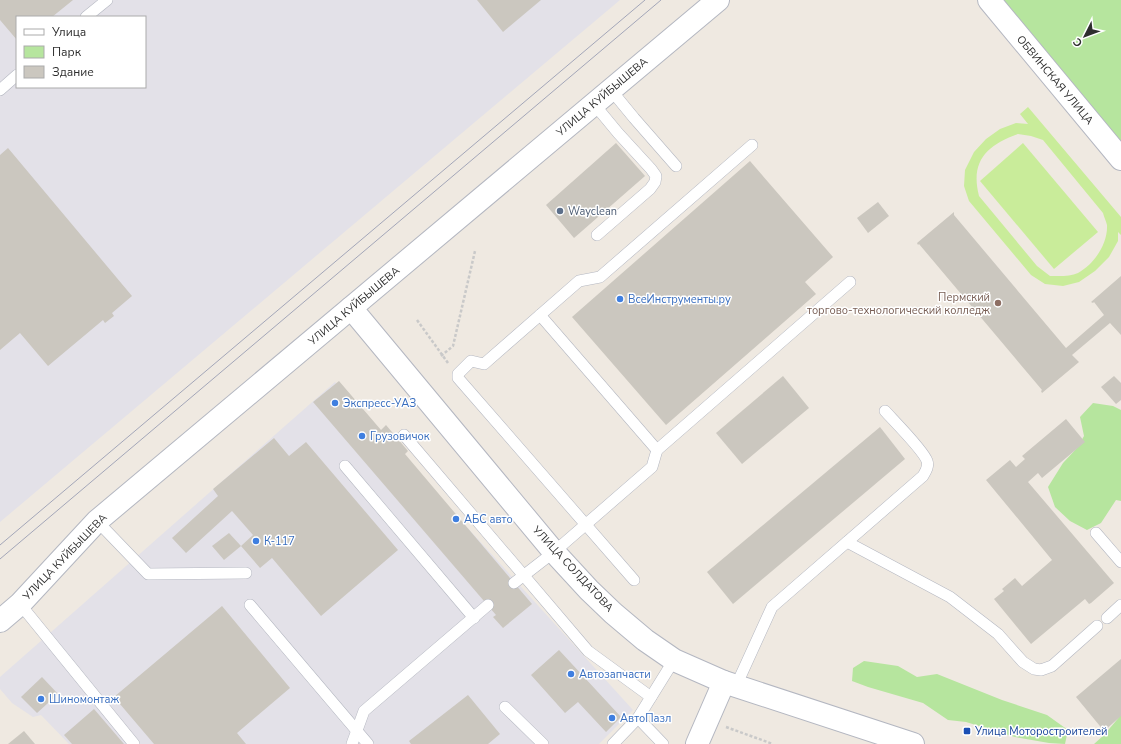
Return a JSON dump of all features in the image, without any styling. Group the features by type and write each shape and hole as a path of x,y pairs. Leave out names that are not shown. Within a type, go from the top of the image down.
{"main road":[{"name":"УЛИЦА КУЙБЫШЕВА","path":"0,621 20,604 97,521 718,0"},
{"name":"ОБВИНСКАЯ УЛИЦА","path":"989,0 1121,159"},
{"name":"УЛИЦА СОЛДАТОВА","path":"351,308 554,552 613,613 645,640 674,660 730,684 913,744"},
{"path":"697,744 708,720 730,684"}],"lane":[{"path":"87,16 107,0"},
{"path":"0,90 16,76"},
{"path":"602,97 634,118 676,166"},
{"path":"597,235 650,189 655,182 656,176 618,133 602,97"},
{"path":"634,580 458,378 458,374 471,361 484,364 579,281 600,277 752,145"},
{"path":"514,583 554,552 652,466 657,450 850,282"},
{"path":"540,315 657,450"},
{"path":"730,684 772,607 923,476 927,469 928,462 922,452 885,411"},
{"path":"404,435 588,651 651,697"},
{"path":"345,466 474,618"},
{"path":"97,521 148,574 246,573"},
{"path":"1096,533 1121,562"},
{"path":"847,542 950,597 998,634 1023,662 1034,669 1042,670 1052,666 1097,626"},
{"path":"20,604 134,744"},
{"path":"250,605 368,744"},
{"path":"1107,618 1121,605"},
{"path":"352,744 364,711 488,606"},
{"path":"613,744 638,718 674,660"},
{"path":"505,707 543,744"},
{"path":"638,718 663,744"}],"path":[{"path":"442,356 453,346 475,252"},
{"path":"417,320 442,356 458,374"},
{"path":"708,720 773,744"}],"shaded area":[{"path":"0,0 620,0 0,522"},
{"path":"335,382 633,710 599,744 69,744 41,715 33,717 12,703 0,689 0,677"}],"green space":[{"path":"999,0 1121,0 1121,145"},
{"path":"1028,107 1121,217 1121,235 1118,232 1118,241 1109,257 1095,271 1079,282 1063,286 1045,284 1031,275 969,201 964,186 965,170 974,152 986,139 1000,129 1016,123 1028,124 1020,114","holes":["1018,134 1043,140 1103,213 1107,224 1107,232 1099,253 1084,269 1075,274 1050,276 1037,266 979,196 977,184 979,164 990,149 1007,138"]},
{"path":"1023,143 1098,232 1054,269 980,181"},
{"path":"1093,403 1113,406 1121,410 1121,501 1116,500 1101,523 1087,530 1070,521 1055,507 1048,487 1063,463 1077,448 1084,436 1080,417"},
{"path":"864,661 898,666 917,677 937,674 1002,700 1047,715 1068,730 1065,744 1049,743 1015,737 966,722 948,720 923,703 852,681 853,668"},
{"path":"1121,715 1121,744 1094,744 1104,735"}],"building":[{"path":"0,0 73,0 53,16 16,16 16,39 0,20"},
{"path":"477,0 541,0 503,32"},
{"path":"616,143 645,176 574,238 546,205"},
{"path":"8,148 132,296 112,313 114,316 105,323 103,320 48,366 20,333 0,350 0,155"},
{"path":"750,161 833,257 805,282 816,294 666,425 572,317"},
{"path":"878,202 889,216 868,233 857,218"},
{"name":"Пермский торгово-технологический колледж","path":"954,212 954,215 1066,348 1104,315 1094,302 1091,302 1121,276 1121,335 1110,323 1072,355 1079,362 1042,393 1042,390 917,243"},
{"path":"783,376 809,408 742,464 716,433"},
{"path":"1114,376 1121,383 1121,400 1116,404 1101,387"},
{"path":"339,381 381,430 386,425 408,451 405,454 532,604 503,628 493,617 496,615 313,402"},
{"path":"1066,419 1085,442 1042,478 1038,473 1028,482 1114,583 1091,603 1089,604 1085,599 1031,644 994,599 1004,591 1002,589 1015,578 1022,586 1052,560 986,480 1010,460 1016,467 1025,459 1022,456"},
{"path":"880,427 905,459 733,604 707,572"},
{"path":"274,438 289,456 306,442 398,550 321,616 272,558 260,568 241,546 253,535 232,511 186,553 172,538 218,496 213,489"},
{"path":"229,533 241,546 224,560 212,546"},
{"path":"222,606 290,688 237,733 246,744 154,744 114,697"},
{"path":"559,650 621,717 606,732 578,702 565,713 531,675"},
{"path":"1121,659 1121,716 1104,731 1076,697"},
{"path":"42,677 58,694 37,713 21,697"},
{"path":"468,695 500,734 488,744 411,744 409,741"},
{"path":"94,709 124,744 72,744 64,735"},
{"path":"24,731 35,744 8,744"}],"tram line":[{"path":"0,545 645,0"},
{"path":"0,559 661,0"}],"place":[{"name":"Wayclean","path":"560,211"},
{"name":"ВсеИнструменты.ру","path":"620,299"},
{"name":"Пермский торгово-технологический колледж","path":"998,303"},
{"name":"Экспресс-УАЗ","path":"335,403"},
{"name":"Грузовичок","path":"362,436"},
{"name":"АБС авто","path":"456,519"},
{"name":"К-117","path":"256,541"},
{"name":"Автозапчасти","path":"571,674"},
{"name":"Шиномонтаж","path":"41,699"},
{"name":"АвтоПазл","path":"612,718"},
{"name":"Улица Моторостроителей","path":"967,731"}]}
